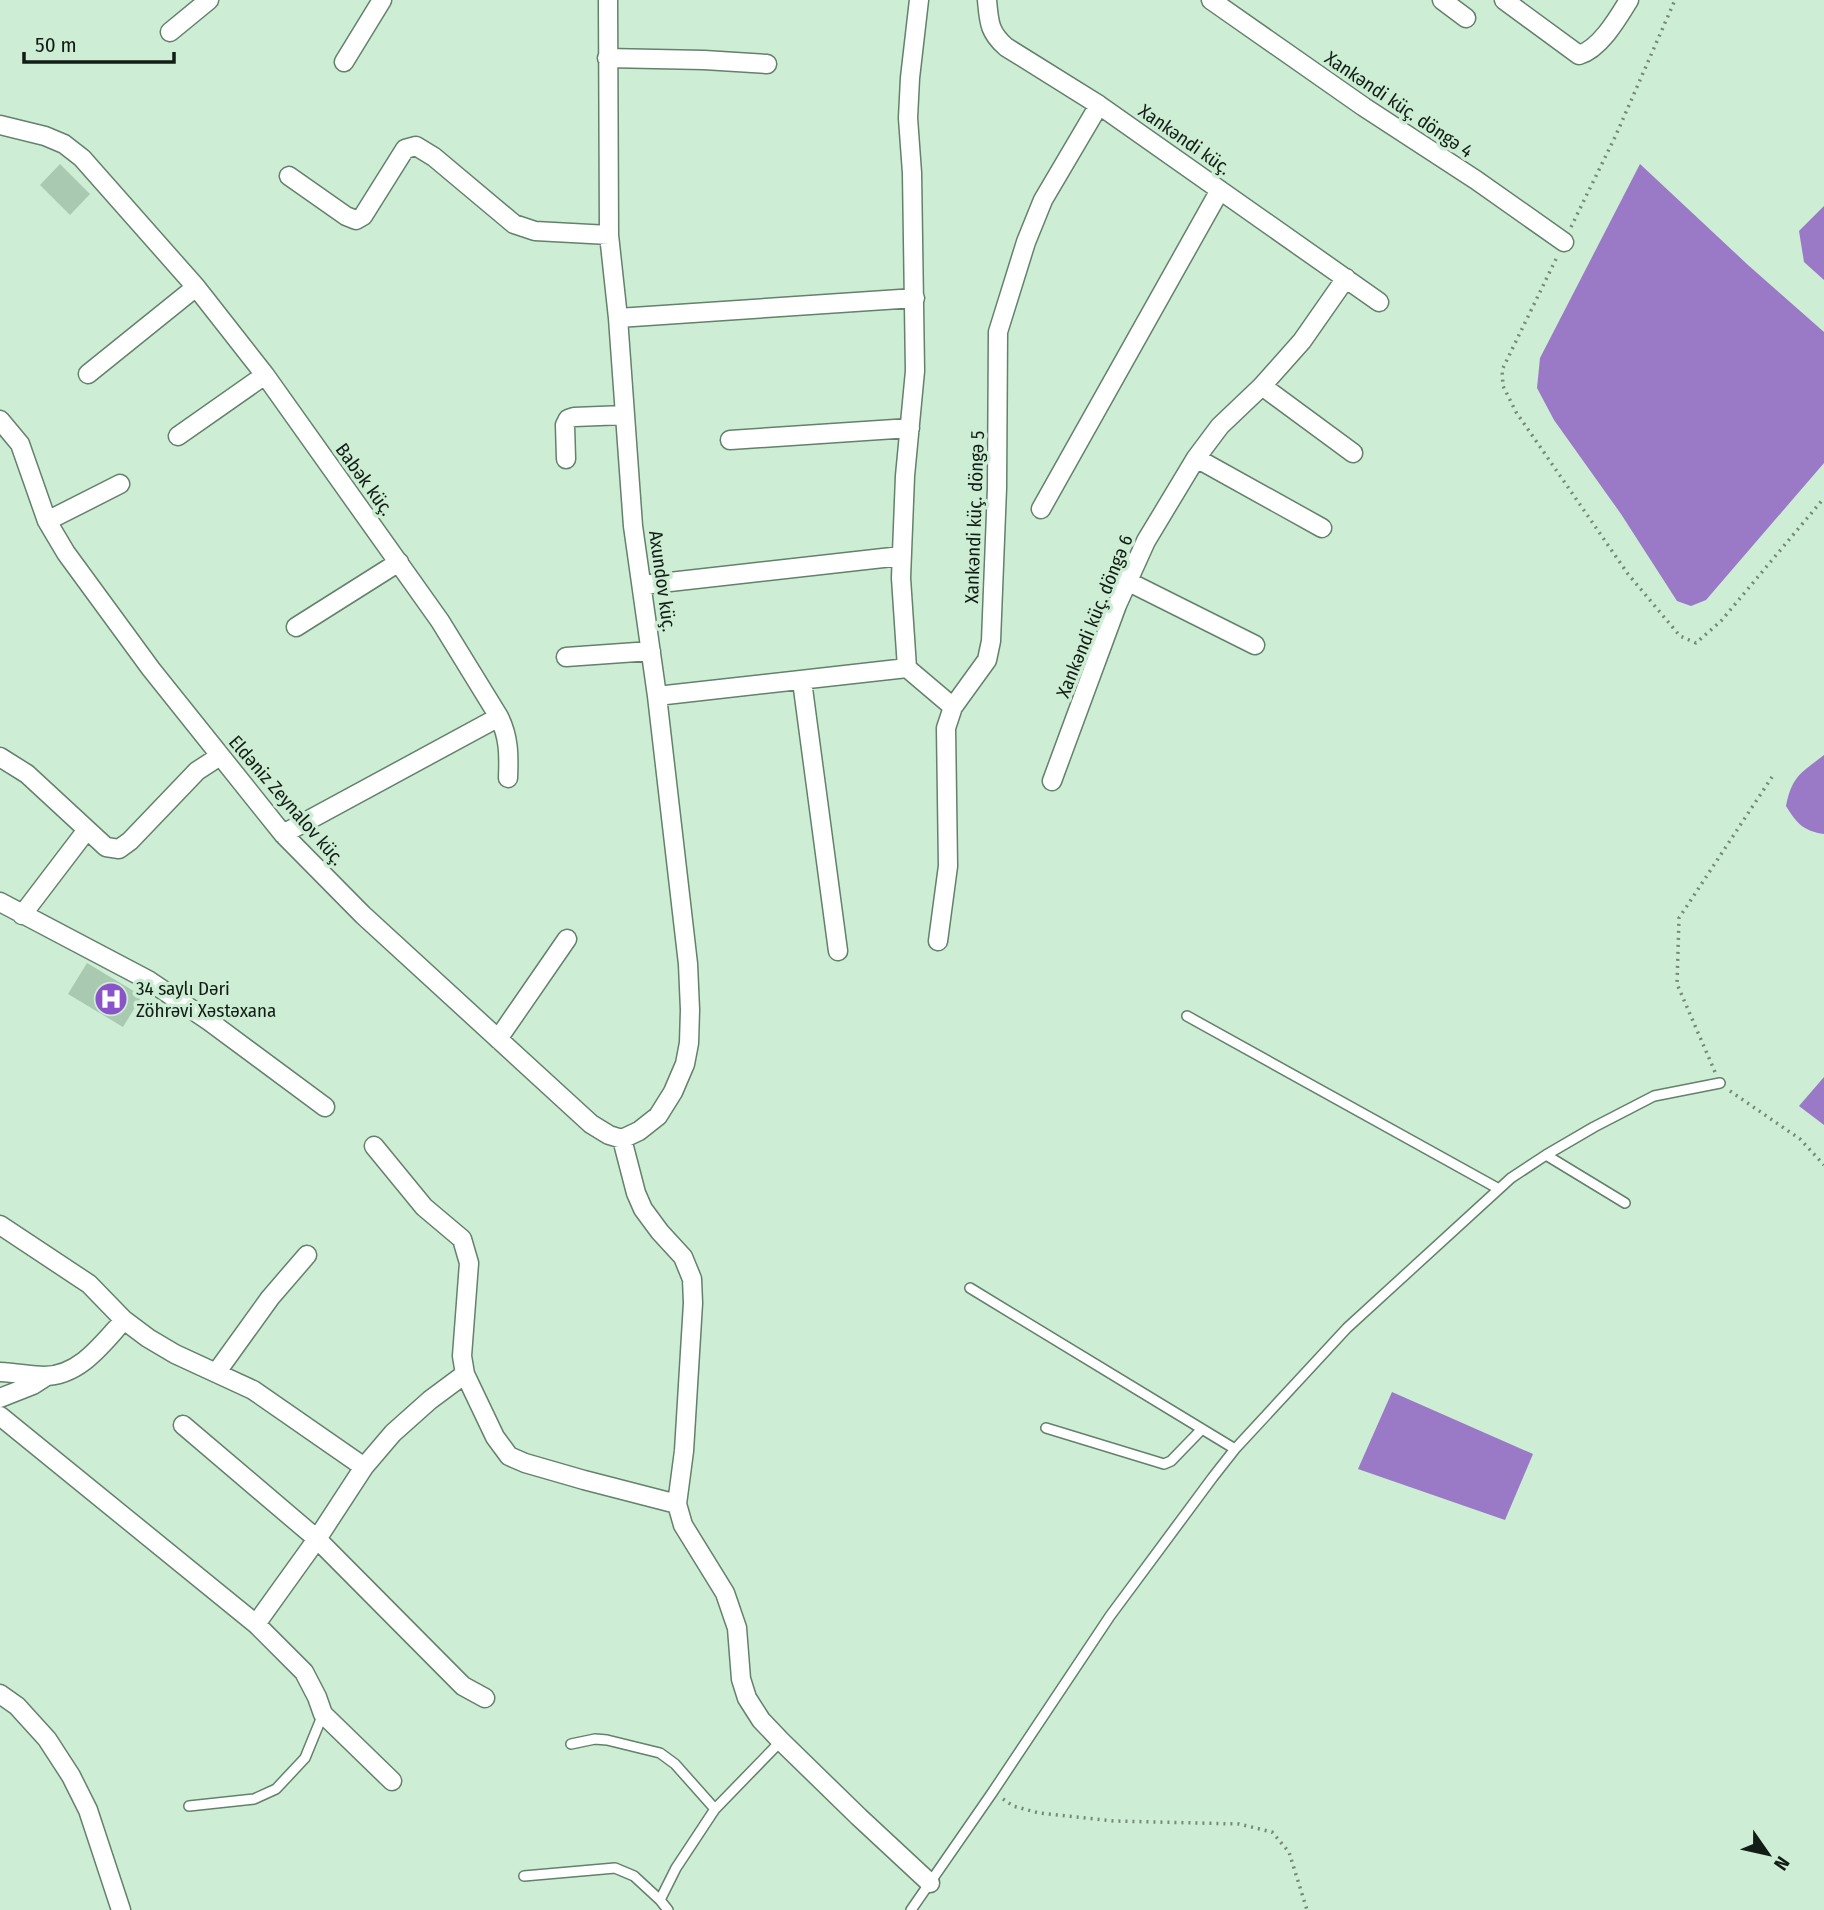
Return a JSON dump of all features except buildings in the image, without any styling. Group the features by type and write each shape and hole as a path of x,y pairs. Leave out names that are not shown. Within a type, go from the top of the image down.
{"street":[{"path":"170,32 209,0"},
{"path":"344,62 382,0"},
{"name":"Axundov küç.","path":"608,0 609,235 634,526 657,696 688,964 690,1010 685,1064 673,1092 658,1115 639,1131 622,1139"},
{"path":"919,0 908,118 915,371 901,578 907,668 953,707"},
{"name":"Xankəndi küç.","path":"987,0 989,25 996,39 1006,47 1099,105 1380,302"},
{"name":"Xankəndi küç. döngə 4","path":"1211,0 1564,242"},
{"path":"1442,0 1466,18"},
{"path":"1504,0 1579,55 1587,53 1613,26 1629,0"},
{"path":"607,58 767,64"},
{"name":"Xankəndi küç. döngə 5","path":"938,941 947,866 946,728 953,707 987,660 991,641 998,488 998,332 1026,242 1044,200 1099,105"},
{"name":"Babək küç.","path":"0,125 45,136 64,144 82,158 196,287 265,375 440,621 499,717 509,748 508,778"},
{"path":"289,176 346,216 356,220 363,216 405,149 416,146 434,157 514,224 535,231 609,235"},
{"path":"1041,509 1220,190"},
{"name":"Xankəndi küç. döngə 6","path":"1052,781 1127,581 1146,541 1196,458 1220,426 1262,386 1302,341 1346,278"},
{"path":"88,374 196,287"},
{"path":"618,318 915,298"},
{"path":"178,436 265,375"},
{"path":"1262,386 1353,453"},
{"path":"566,458 565,425 568,419 625,415"},
{"name":"Eldəniz Zeynalov küç.","path":"0,420 20,444 47,521 66,553 151,669 284,834 363,915 591,1124 622,1139"},
{"path":"730,440 910,428"},
{"path":"1196,458 1322,528"},
{"path":"47,521 120,484"},
{"path":"643,585 901,556"},
{"path":"296,627 399,562"},
{"path":"1127,581 1255,645"},
{"path":"566,657 651,651"},
{"path":"657,696 907,668"},
{"path":"802,681 838,951"},
{"path":"284,834 499,717"},
{"path":"0,757 27,774 106,847 119,849 130,841 197,771 220,756"},
{"path":"22,915 86,831"},
{"path":"0,902 148,980 209,1021 325,1107"},
{"path":"498,1039 568,939"},
{"path":"622,1139 636,1193 643,1209 683,1257 692,1279 685,1438 677,1504 683,1525 725,1593 737,1628 741,1679 747,1698 761,1720 781,1741 930,1883"},
{"path":"374,1146 424,1207 462,1239 469,1263 462,1356 465,1374 495,1437 509,1456 524,1463 677,1504"},
{"path":"0,1225 89,1284 124,1320 148,1338 175,1354 253,1390 364,1467"},
{"path":"216,1373 270,1298 307,1255"},
{"path":"0,1372 47,1376 65,1372 90,1357 124,1320"},
{"path":"256,1624 364,1467 393,1433 465,1374"},
{"path":"0,1398 33,1385 47,1376"},
{"path":"0,1416 256,1624 304,1672 323,1714 392,1781"},
{"path":"183,1425 317,1539 463,1686 485,1698"},
{"path":"0,1694 17,1706 47,1739 71,1776 88,1810 121,1910"}],"lane":[{"path":"1187,1016 1499,1189"},
{"path":"911,1910 1110,1616 1236,1449 1347,1328 1511,1178 1546,1155 1654,1096 1720,1083"},
{"path":"1546,1155 1625,1203"},
{"path":"970,1288 1236,1449"},
{"path":"1046,1428 1164,1464 1171,1461 1202,1429"},
{"path":"189,1806 254,1799 276,1789 305,1758 323,1714"},
{"path":"571,1744 595,1739 607,1740 660,1753 676,1764 715,1809"},
{"path":"660,1900 676,1868 715,1809 781,1741"},
{"path":"524,1876 615,1868 634,1876 668,1910"}],"path":[{"path":"1675,0 1616,135 1502,370 1503,386 1516,412 1628,574 1680,636 1696,643 1721,621 1824,498"},
{"path":"1772,777 1679,918 1677,984 1720,1083 1800,1139 1824,1165"},
{"path":"992,1793 1013,1806 1039,1813 1114,1821 1239,1824 1272,1832 1289,1852 1307,1910"}],"shaded area":[{"path":"1640,164 1824,332 1824,463 1706,600 1691,606 1677,601 1621,514 1554,420 1537,388 1540,358"},
{"path":"1824,206 1824,280 1804,262 1799,231"},
{"path":"1824,755 1824,834 1802,826 1786,806 1795,781"},
{"path":"1824,1077 1824,1125 1799,1106"},
{"path":"1392,1392 1533,1454 1505,1520 1358,1469"}],"place":[{"name":"34 saylı Dəri Zöhrəvi Xəstəxana","path":"111,999"}]}
